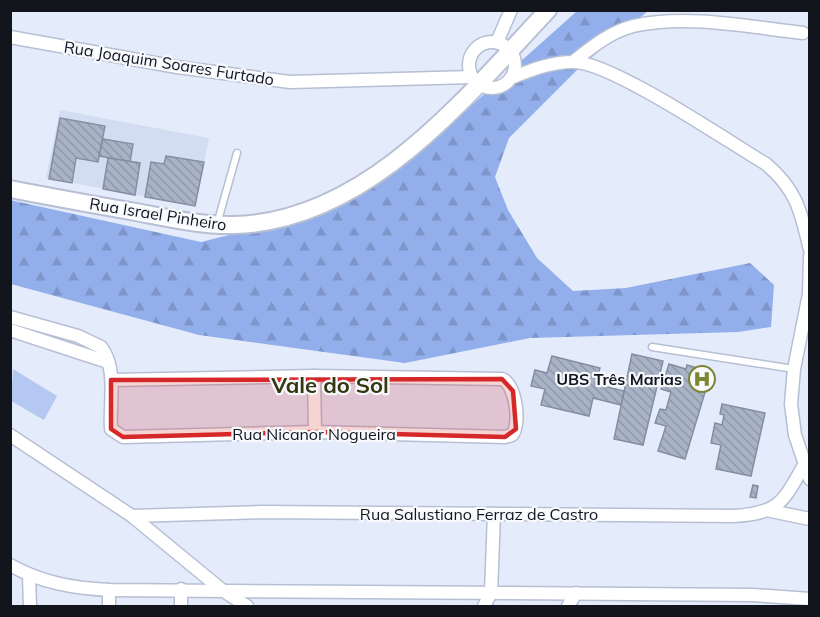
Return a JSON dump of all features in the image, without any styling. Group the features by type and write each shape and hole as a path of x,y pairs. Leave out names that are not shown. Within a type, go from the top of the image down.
{"main road":[{"name":"Rua Israel Pinheiro","path":"10,189 217,225 266,222 324,205 342,197 394,162 475,80 503,46 548,10"}],"street":[{"path":"511,10 503,46 515,63 511,78"},
{"path":"574,61 602,39 617,32 653,24 730,24 803,33"},
{"name":"Rua Joaquim Soares Furtado","path":"10,37 177,67 290,82 475,80 499,87 511,78 536,68 574,61"},
{"path":"475,80 469,65 473,54 484,44 503,46"},
{"path":"574,61 593,66 642,90 766,164 782,178 794,194 810,250"},
{"path":"810,256 809,294 794,369 791,404 795,435 803,466 810,479"},
{"path":"10,317 95,342 105,352 111,380 314,376 315,432"},
{"path":"10,330 108,362"},
{"name":"Rua Nicanor Nogueira","path":"111,380 111,429 123,436 315,432 505,436 512,435 516,429 513,391 506,380 314,376"},
{"path":"10,435 132,516 222,590 247,606"},
{"path":"771,511 789,490 803,466"},
{"name":"Rua Salustiano Ferraz de Castro","path":"132,516 263,512 734,516 771,511 810,519"},
{"path":"484,606 491,593 494,514"},
{"path":"10,565 29,575 69,586 109,590 687,594 753,595 809,600"},
{"path":"29,575 30,606"},
{"path":"109,590 109,606"},
{"path":"181,590 182,606"},
{"path":"398,606 405,593"},
{"path":"568,606 576,593"},
{"path":"650,606 656,594"},
{"path":"687,594 693,606"}],"lane":[{"path":"217,225 237,153"},
{"path":"652,347 794,369"}],"highlighted area":[{"path":"502,379 513,391 516,429 505,437 315,432 123,437 111,429 111,380"}],"shaded area":[{"path":"60,110 209,138 195,206 46,178"},
{"path":"13,369 57,396 44,420 11,401"}],"green space":[{"path":"577,11 648,11 581,66 509,138 495,177 508,210 537,258 573,291 626,288 750,263 774,285 771,327 738,332 530,338 405,363 199,335 11,284 10,200 201,242 338,208 452,123"}],"building":[{"path":"60,118 105,126 98,162 76,158 72,183 49,179"},
{"path":"103,139 133,144 130,162 99,156"},
{"path":"166,156 204,162 195,206 145,197 151,162 164,164"},
{"path":"108,158 140,163 135,195 103,189"},
{"path":"632,354 663,361 643,445 614,439"},
{"path":"552,356 600,368 595,384 624,391 621,405 593,398 589,416 541,405 545,389 531,386 535,370 547,373"},
{"path":"669,364 686,369 687,365 711,372 685,459 658,451 666,426 655,423 660,409 666,410 671,392 661,389"},
{"path":"722,404 765,413 751,476 716,469 721,445 711,443 715,423 722,425 724,415 720,414"},
{"path":"753,485 758,486 756,498 750,497"}],"place":[{"name":"UBS Três Marias","path":"702,379"}],"district":[{"name":"Vale do Sol","path":"330,385"}]}
